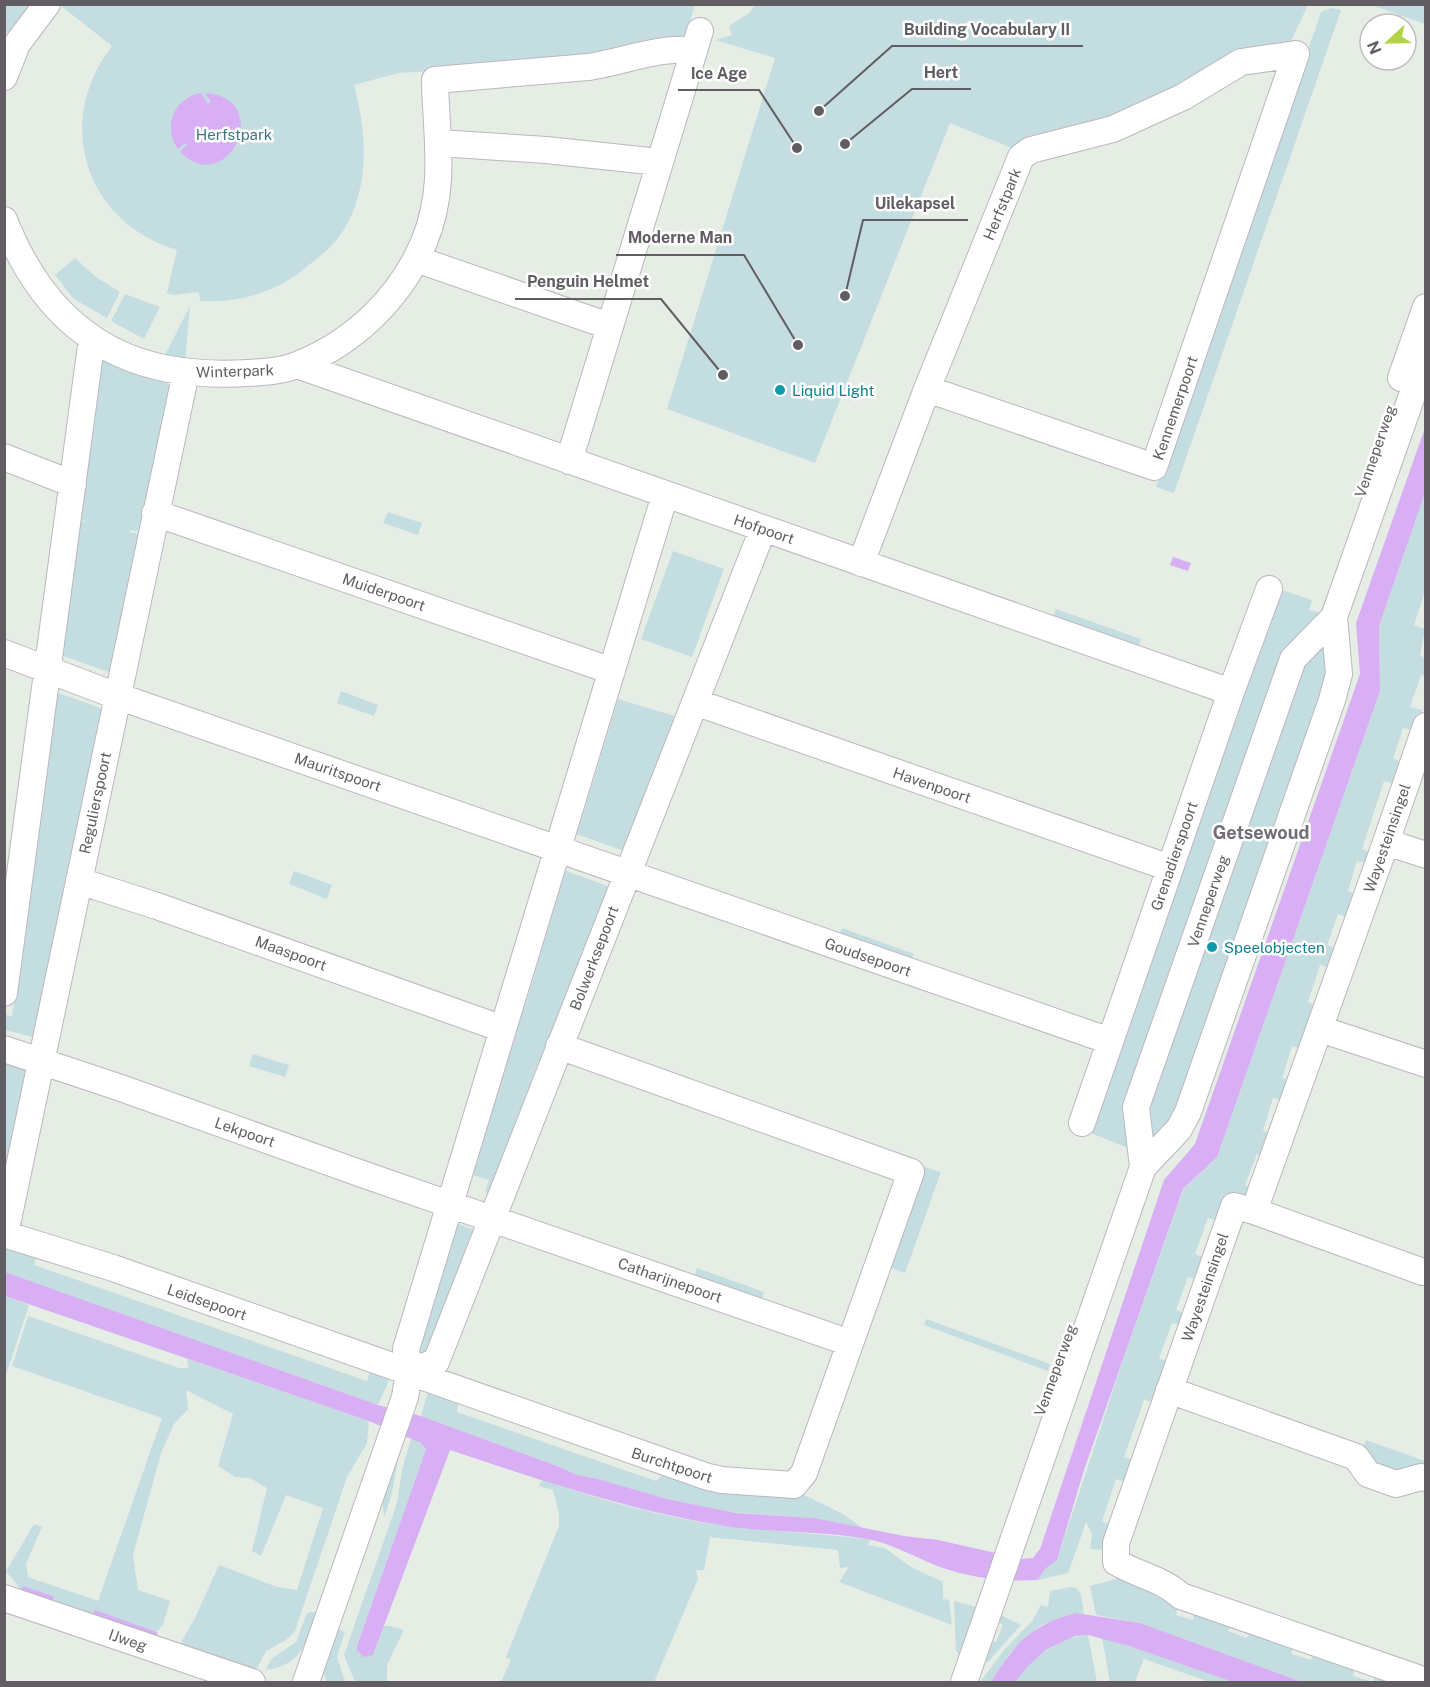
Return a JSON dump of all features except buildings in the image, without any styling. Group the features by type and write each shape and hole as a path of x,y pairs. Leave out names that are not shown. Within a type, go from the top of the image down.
{"street":[{"path":"4,77 10,41 47,4"},
{"name":"Winterpark","path":"4,220 30,274 50,302 92,338 111,350 165,369 222,374 254,372 297,365 337,345 364,325 392,295 416,259 425,241 437,200 440,165 435,80 606,65 681,49 696,41 659,162"},
{"name":"Herfstpark","path":"861,563 927,389 1021,157 1031,150 1113,129 1183,97 1241,62 1296,54 1274,123"},
{"name":"Kennemerpoort","path":"927,389 1154,466 1274,123"},
{"path":"439,143 546,150 659,162 569,461"},
{"path":"416,259 609,326"},
{"path":"4,265 30,274"},
{"name":"Venneperweg","path":"1346,586 1331,578 1425,307"},
{"path":"4,993 14,854 48,671 92,338"},
{"name":"Venneperweg","path":"964,1683 1033,1484 1130,1183 1136,1107 1140,1095 1293,659 1334,617 1425,356"},
{"name":"Hofpoort","path":"297,365 1231,692"},
{"name":"Regulierspoort","path":"5,1234 186,372"},
{"path":"4,457 73,484"},
{"path":"306,1683 405,1396 409,1371 406,1349 665,495"},
{"name":"Muiderpoort","path":"155,513 612,671"},
{"name":"Bolwerksepoort","path":"409,1371 436,1362 763,529"},
{"name":"Grenadierspoort","path":"1082,1123 1231,692 1269,589"},
{"name":"Venneperweg","path":"1130,1183 1179,1129 1188,1112 1339,674 1334,617"},
{"name":"Mauritspoort","path":"4,653 117,696 627,873"},
{"name":"Havenpoort","path":"695,702 1170,868"},
{"name":"Wayesteinsingel","path":"1425,726 1254,1211 1234,1206 1116,1543 1116,1562 1130,1571 1172,1587 1181,1596 1425,1681"},
{"path":"1386,842 1425,855"},
{"name":"Goudsepoort","path":"627,873 1110,1041"},
{"name":"Maaspoort","path":"79,881 167,909 503,1029"},
{"path":"1320,1029 1425,1064"},
{"name":"Burchtpoort","path":"409,1371 575,1432 708,1477 794,1485 804,1473 911,1172 559,1046"},
{"name":"Lekpoort","path":"4,1049 491,1218"},
{"path":"1254,1211 1425,1271"},
{"name":"Catharijnepoort","path":"491,1218 850,1343"},
{"name":"Leidsepoort","path":"5,1234 113,1268 409,1371"},
{"path":"1169,1390 1356,1457 1368,1474 1389,1482 1396,1484 1425,1478"},
{"name":"IJweg","path":"4,1598 252,1683"}],"green space":[{"path":"4,5 41,5 14,37 5,31"},
{"name":"Herfstpark","path":"60,5 695,5 686,35 682,38 519,66 398,73 354,85 362,125 363,167 355,207 334,243 303,270 280,285 241,298 200,301 199,292 173,295 167,293 177,250 145,236 120,217 100,193 88,166 82,137 84,106 94,75 112,46"},
{"path":"755,5 1308,5 1291,41 1157,101 1080,128 1019,142 1012,148 950,123 815,463 667,409 775,58 716,40 732,35 729,26 749,13"},
{"path":"1371,5 1425,5 1425,24 1418,22 1418,12 1391,12"},
{"path":"1331,8 1341,10 1174,493 1156,487 1321,12"},
{"path":"75,258 96,277 120,292 107,318 74,299 55,275"},
{"path":"125,294 160,307 144,339 111,321"},
{"path":"190,306 185,362 164,357"},
{"path":"106,358 159,377 170,386 141,532 130,530 130,532 141,534 117,675 55,653 79,521 91,522 77,519 98,361"},
{"path":"1425,493 1425,591 1414,625 1425,629 1420,655 1425,659 1425,676 1421,675 1410,707 1422,710 1415,731 1403,728 1393,759 1403,762 1395,784 1384,781 1362,849 1373,853 1370,864 1357,861 1348,891 1358,896 1351,918 1338,914 1327,945 1339,950 1333,969 1320,965 1308,1002 1319,1006 1304,1049 1292,1046 1282,1078 1293,1081 1285,1101 1273,1098 1263,1131 1274,1135 1265,1157 1257,1154 1245,1185 1254,1190 1249,1197 1237,1192 1220,1221 1208,1218 1195,1254 1206,1258 1199,1280 1188,1277 1176,1310 1187,1314 1183,1325 1172,1323 1159,1358 1170,1363 1156,1403 1144,1400 1124,1457 1136,1461 1128,1483 1116,1479 1102,1521 1113,1526 1105,1550 1090,1549 1092,1534 1086,1522 1068,1573 1038,1580 1045,1569 1057,1560 1122,1363 1183,1190 1217,1157 1380,691 1379,626"},
{"path":"388,512 422,523 418,535 383,523"},
{"path":"673,551 724,569 692,657 641,639"},
{"path":"1276,588 1312,600 1309,610 1326,614 1292,652 1133,1150 1086,1131"},
{"path":"1056,609 1141,639 1137,650 1052,620"},
{"path":"1326,636 1331,683 1174,1121 1150,1144 1146,1108 1297,668"},
{"path":"50,690 109,711 40,1039 5,1030 6,1015 12,1016 28,899"},
{"path":"341,691 378,705 374,716 337,703"},
{"path":"618,699 675,716 626,844 631,853 570,832 571,827 579,828"},
{"path":"558,868 616,889 607,892 558,1017 548,1061 539,1060 489,1193 485,1192 489,1180 473,1175 509,1055 503,1055 517,1006 525,1007 563,877 556,874"},
{"path":"294,871 332,885 327,899 289,884"},
{"path":"842,928 914,954 910,965 838,939"},
{"path":"253,1054 289,1065 285,1077 249,1066"},
{"path":"5,1064 33,1072 5,1187"},
{"path":"918,1165 941,1172 905,1273 883,1265"},
{"path":"450,1221 480,1232 478,1238 470,1237 428,1349 434,1350 418,1355"},
{"path":"7,1241 38,1250 34,1265 367,1381 371,1368 392,1374 378,1405 5,1272"},
{"path":"697,1268 764,1292 760,1304 693,1281"},
{"path":"4,1296 29,1305 5,1378"},
{"path":"28,1316 179,1368 188,1368 187,1359 369,1421 367,1443 347,1477 295,1631 286,1640 266,1651 256,1670 189,1654 184,1650 181,1642 195,1618 219,1565 277,1587 297,1590 323,1508 286,1495 261,1556 252,1551 267,1488 250,1478 235,1477 218,1466 233,1414 186,1390 188,1409 174,1424 161,1453 133,1555 138,1590 170,1601 163,1625 150,1638 28,1599 6,1571 34,1524 42,1527 26,1564 28,1577 98,1601 162,1418 12,1366"},
{"path":"926,1319 1050,1364 1048,1371 924,1325"},
{"path":"429,1388 459,1398 457,1412 656,1481 668,1470 800,1493 843,1514 864,1529 814,1518 731,1512 667,1499 577,1475 421,1416"},
{"path":"411,1439 421,1443 426,1449 356,1649 373,1655 384,1626 404,1630 387,1665 387,1682 355,1682 344,1655 397,1503 402,1470"},
{"path":"1366,1440 1425,1461 1422,1473 1381,1472 1362,1452"},
{"path":"394,1452 399,1454 392,1493 384,1518 381,1487"},
{"path":"542,1480 613,1502 709,1524 871,1540 868,1545 885,1548 911,1567 943,1582 943,1599 949,1600 952,1625 839,1582 849,1567 840,1568 838,1550 710,1537 704,1570 696,1570 698,1579 654,1682 501,1682 511,1660 506,1657 559,1526 559,1513 553,1490 539,1486"},
{"path":"1127,1576 1179,1601 1176,1615 1193,1620 1196,1607 1232,1620 1228,1631 1247,1638 1252,1627 1294,1642 1291,1654 1311,1660 1314,1649 1356,1664 1353,1676 1373,1682 1302,1682 1140,1623 1096,1615 1090,1586"},
{"path":"1077,1588 1081,1595 1084,1614 1076,1613 1039,1626 1010,1653 991,1682 980,1682 1005,1649 1032,1621 1041,1605 1048,1607 1050,1591"},
{"path":"954,1601 977,1607 960,1655 956,1651"},
{"path":"320,1611 302,1650 288,1663 266,1670 271,1659 296,1642 307,1613"},
{"path":"999,1614 1021,1625 988,1662 983,1661 991,1641 996,1642 1003,1625 997,1621"},
{"path":"336,1629 345,1632 337,1656 345,1682 327,1682 322,1669"},
{"path":"1088,1635 1097,1682 1015,1682 1046,1651 1066,1640"},
{"path":"1102,1638 1233,1682 1210,1682 1144,1659 1135,1682 1110,1682"},
{"path":"1377,1671 1410,1682 1373,1682"}],"shaded area":[{"path":"201,93 208,104 211,102 205,93 226,99 238,111 241,126 237,142 228,155 214,164 198,163 180,152 187,145 185,143 178,149 171,132 173,115 178,107 192,96"},
{"path":"1425,428 1425,493 1379,626 1380,691 1217,1157 1183,1189 1084,1470 1057,1560 1045,1569 1038,1580 1001,1580 964,1574 867,1539 731,1527 695,1521 554,1484 450,1450 373,1655 364,1657 356,1649 426,1449 421,1443 369,1421 5,1296 5,1272 378,1405 421,1416 577,1475 667,1499 736,1513 814,1518 904,1536 938,1540 1022,1559 1033,1558 1040,1549 1164,1180 1195,1144 1360,674 1356,623"},
{"path":"1173,557 1191,563 1188,571 1170,565"},
{"path":"1076,1613 1140,1623 1302,1682 1233,1682 1129,1646 1088,1635 1075,1636 1047,1649 1027,1667 1015,1682 991,1682 1026,1637 1047,1624"}],"waterway":[{"path":"24,1589 51,1598"},
{"path":"96,1613 155,1634"}],"place":[{"name":"Building Vocabulary II","path":"819,111"},
{"name":"Hert","path":"845,144"},
{"name":"Ice Age","path":"797,148"},
{"name":"Uilekapsel","path":"845,296"},
{"name":"Moderne Man","path":"798,345"},
{"name":"Penguin Helmet","path":"723,375"},
{"name":"Liquid Light","path":"780,390"},
{"name":"Speelobjecten","path":"1212,947"}],"district":[{"name":"Getsewoud","path":"1261,832"}]}
